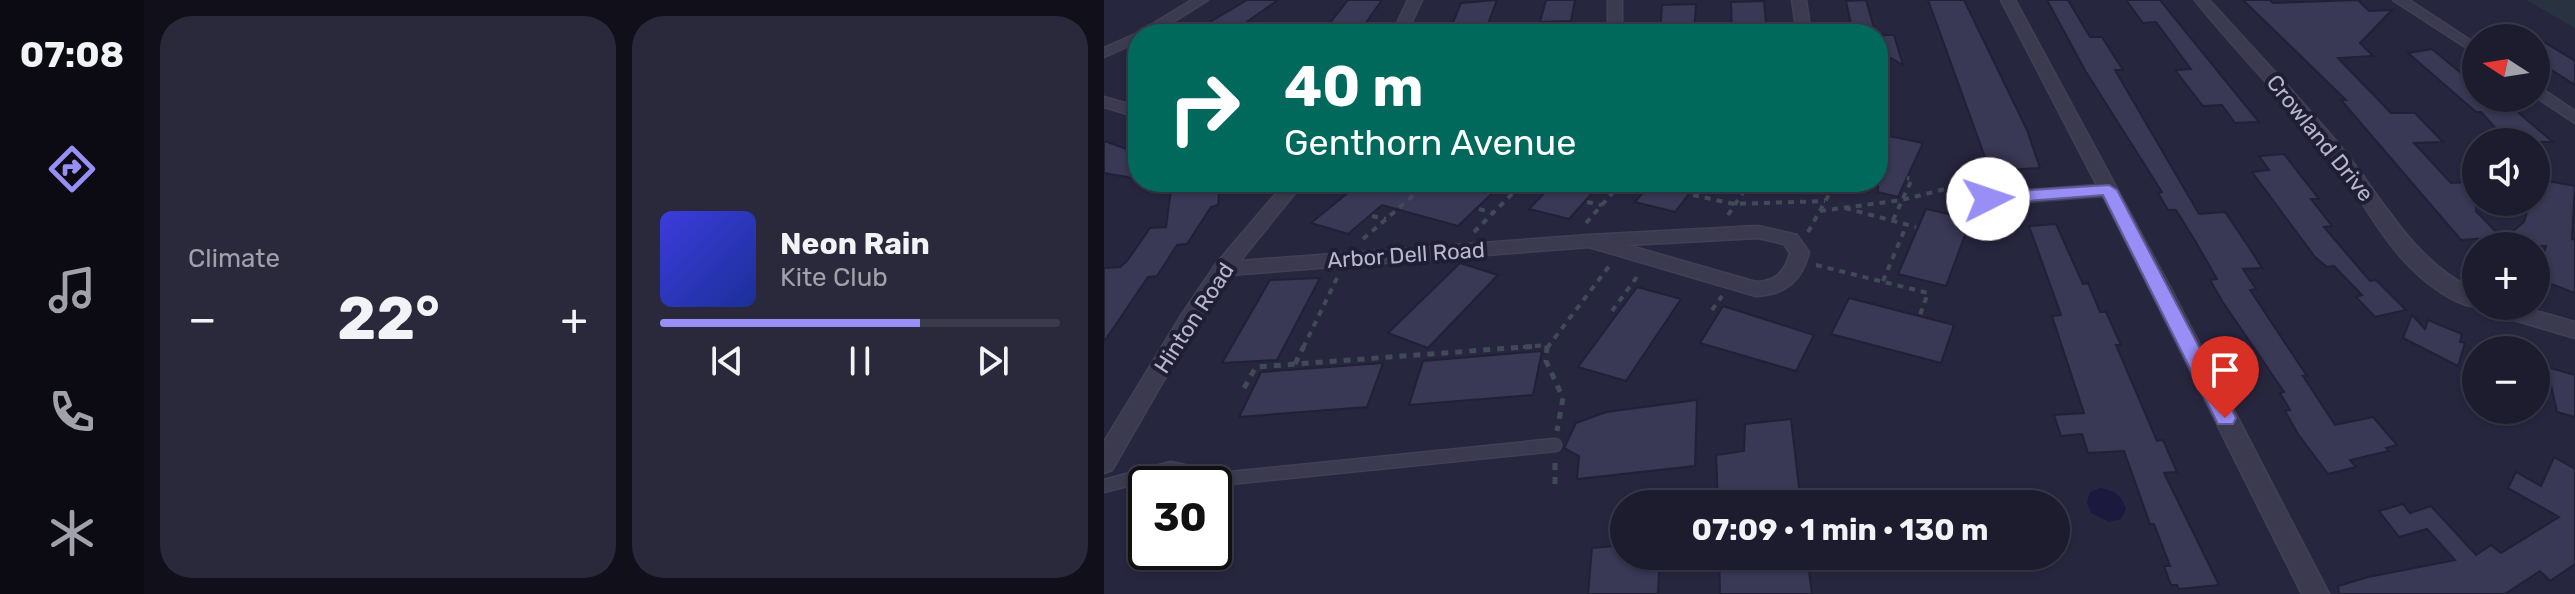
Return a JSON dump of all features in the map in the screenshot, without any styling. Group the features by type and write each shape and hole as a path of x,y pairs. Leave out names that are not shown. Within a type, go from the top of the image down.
{"street":[{"path":"1161,24 1201,0"},
{"path":"1404,24 1415,0"},
{"path":"1615,0 1615,24"},
{"path":"1799,0 1803,24"},
{"path":"2008,0 2316,594"},
{"name":"Crowland Drive","path":"2202,0 2368,190 2391,235 2408,255 2433,276 2462,292"},
{"path":"2400,0 2462,41"},
{"path":"1104,53 1128,42"},
{"path":"2550,100 2575,118"},
{"path":"1104,102 1128,109"},
{"path":"1988,199 2109,190"},
{"name":"Hinton Road","path":"1104,463 1189,319 1223,269 1287,192"},
{"name":"Arbor Dell Road","path":"1223,269 1582,241 1724,233 1777,235 1790,239 1799,254 1787,281 1773,289 1756,289 1582,241"},
{"path":"2540,320 2575,330"}],"lane":[{"path":"1104,486 1171,468 1220,479 1555,445"}],"path":[{"path":"1893,220 1912,179 1907,178"},
{"path":"1820,211 1902,200 1968,183"},
{"path":"1462,250 1466,240 1514,192"},
{"path":"1582,241 1578,233 1613,192"},
{"path":"1724,233 1729,212 1743,192"},
{"path":"1830,192 1799,254 1883,282 1928,293 1920,315"},
{"path":"1693,195 1734,204 1825,201"},
{"path":"1587,202 1602,205"},
{"path":"1843,207 1916,227"},
{"path":"1479,209 1493,213"},
{"path":"1372,216 1386,219"},
{"path":"1883,282 1907,224"},
{"path":"1555,489 1555,445 1563,398 1546,361 1547,345 1622,251"},
{"path":"1612,311 1650,259"},
{"path":"1244,388 1256,367 1547,345"}],"shaded area":[{"path":"2526,0 2575,0 2575,28"},
{"path":"2100,488 2114,492 2122,500 2126,509 2121,519 2109,522 2091,513 2087,502 2090,492"}],"building":[{"path":"1247,0 1278,0 1244,24 1206,24"},
{"path":"1348,0 1382,0 1365,24 1329,24"},
{"path":"1497,0 1488,24 1452,24 1461,3"},
{"path":"1546,0 1575,0 1571,21 1540,22"},
{"path":"1866,0 1873,24 1851,24 1846,1"},
{"path":"1928,0 1964,0 2027,130 2040,168 1990,171"},
{"path":"2047,0 2068,0 2090,37 2102,37 2123,70 2115,70 2199,214 2225,212 2262,268 2243,269 2256,289 2250,290 2307,376 2303,376 2335,425 2373,417 2397,445 2386,448 2389,451 2350,460 2356,467 2328,474 2298,434 2285,411 2290,410 2280,393 2284,392 2222,301 2210,280 2217,279 2194,239 2176,210 2168,210 2158,193 2162,192 2086,72"},
{"path":"2126,0 2160,0 2259,122 2235,123 2222,105 2203,106 2175,70 2191,69 2156,22 2143,23"},
{"path":"2243,0 2270,0 2273,3 2358,0 2369,11 2392,10 2360,43 2373,56 2338,58 2391,113 2415,113 2443,142 2414,143 2451,183 2462,182 2462,216 2481,216 2496,232 2462,232 2461,240 2341,100 2346,100"},
{"path":"1764,1 1766,24 1732,24 1731,2"},
{"path":"1696,4 1695,24 1661,24 1662,5"},
{"path":"1888,35 1894,35 1903,65 1891,58 1888,63"},
{"path":"2550,46 2575,61 2575,85 2550,69"},
{"path":"2432,49 2462,74 2462,100 2408,53"},
{"path":"2481,112 2518,112 2536,128 2495,128"},
{"path":"1888,136 1923,143 1898,197 1878,192 1888,192"},
{"path":"1104,141 1128,149 1128,177 1104,173"},
{"path":"2284,154 2319,199 2311,199 2332,226 2324,227 2370,281 2376,280 2406,310 2375,317 2356,297 2362,295 2334,266 2327,267 2315,257 2252,172 2269,170 2259,156"},
{"path":"2550,182 2575,186 2572,239 2575,240 2575,293 2550,283 2550,232 2512,232 2524,222 2526,216 2550,216"},
{"path":"1171,192 1219,192 1218,205 1211,207 1187,244 1177,245 1157,276 1148,277 1104,342 1104,268 1120,267 1127,261 1150,228 1166,227"},
{"path":"1349,192 1494,192 1458,226 1382,205 1348,234 1311,223"},
{"path":"1545,192 1593,192 1569,219 1529,209"},
{"path":"1644,192 1690,192 1675,212 1635,202"},
{"path":"1926,209 1971,219 1946,286 1898,274"},
{"path":"2056,224 2083,284 2088,283 2100,312 2106,312 2121,345 2116,345 2157,441 2163,440 2177,472 2164,473 2219,585 2179,589 2177,585 2171,585 2164,566 2170,566 2154,524 2150,524 2124,451 2088,453 2082,434 2061,436 2054,415 2084,413 2052,316 2061,315 2029,226"},
{"path":"1460,263 1498,275 1428,348 1388,333"},
{"path":"1320,278 1277,360 1222,363 1270,280"},
{"path":"1637,287 1681,299 1626,381 1578,367"},
{"path":"1849,298 1954,325 1941,363 1831,334"},
{"path":"1723,306 1814,335 1796,371 1700,343"},
{"path":"2412,315 2425,329 2428,320 2462,334 2458,366 2403,338"},
{"path":"1542,351 1533,395 1409,405 1423,361"},
{"path":"1383,363 1367,407 1239,417 1261,372"},
{"path":"2550,368 2575,375 2575,417 2557,412"},
{"path":"1697,400 1695,466 1577,479 1579,456 1564,448 1576,423 1606,412"},
{"path":"1791,419 1799,490 1717,490 1716,455 1744,451 1745,424"},
{"path":"2554,457 2575,469 2575,564 2550,581 2540,571 2505,594 2339,594 2338,586 2368,577 2455,560 2427,529 2399,537 2379,511 2403,504 2410,513 2431,506 2476,555 2491,545 2501,553 2559,517 2508,488 2516,472 2541,486"},
{"path":"1610,546 1610,570 1659,570 1658,594 1588,594 1592,548"},
{"path":"1719,570 1809,570 1812,594 1720,594"}],"route":[{"path":"1988,199 2109,190 2225,418"}]}
